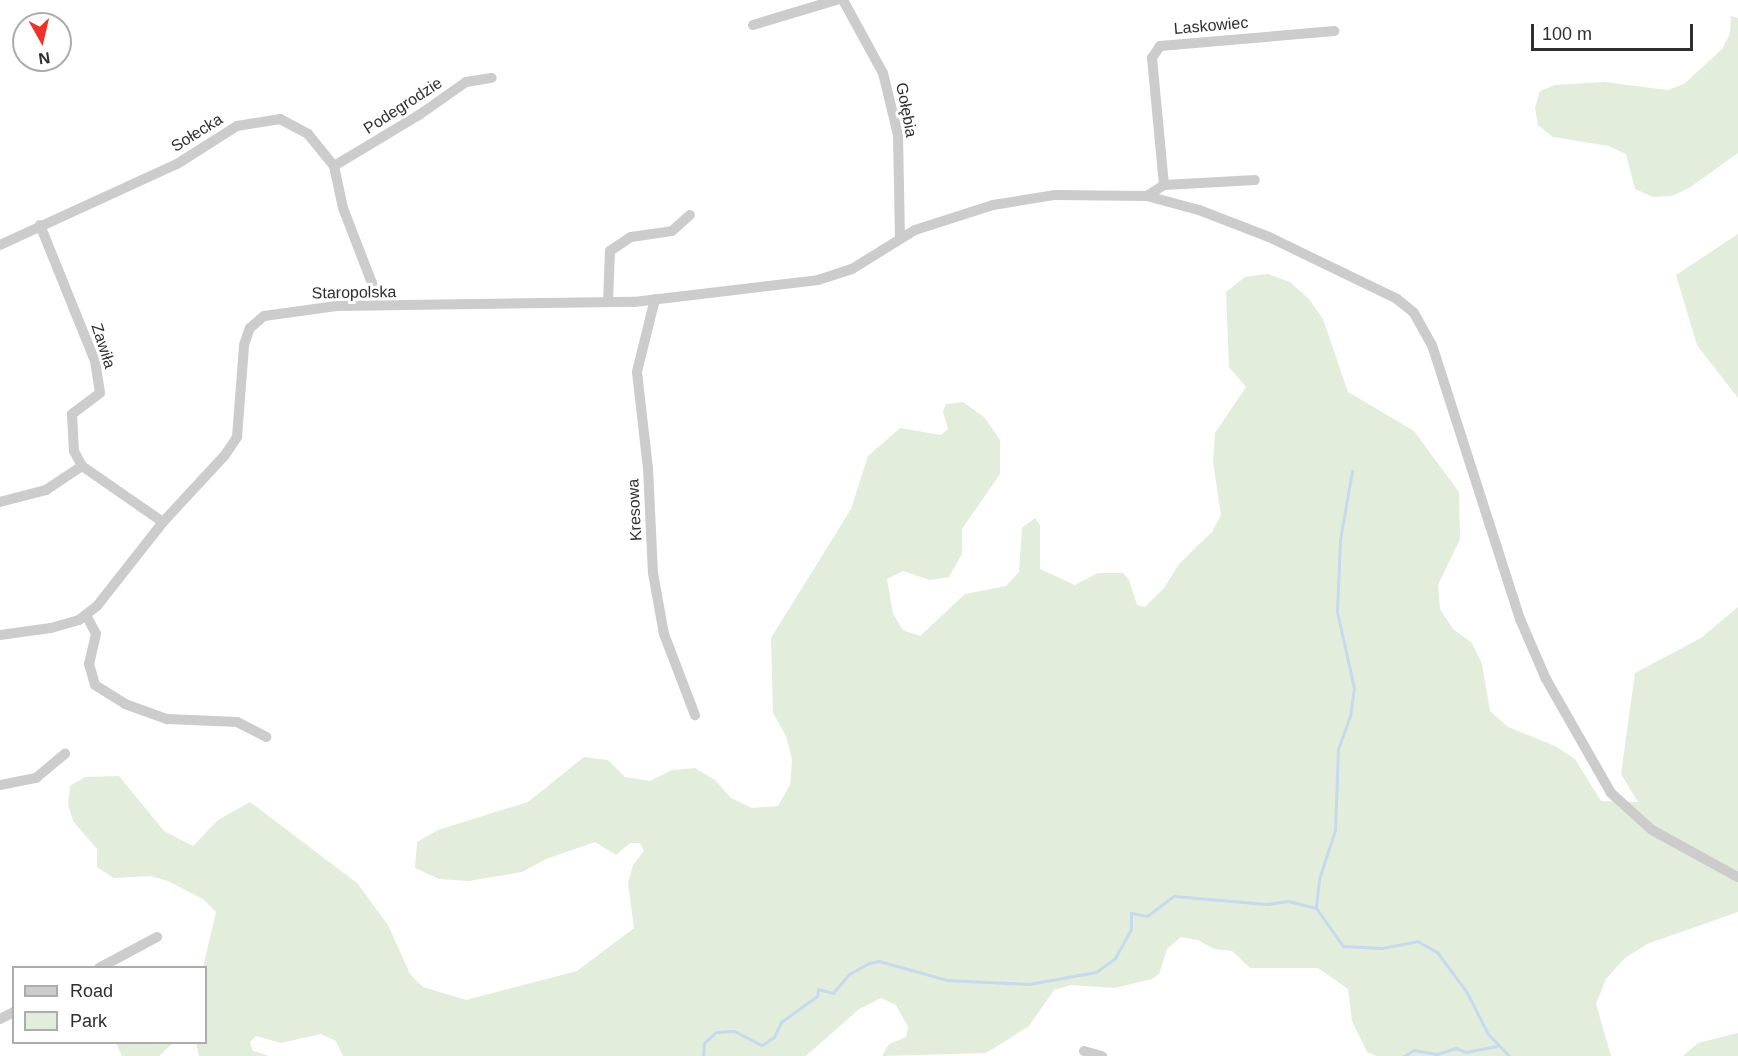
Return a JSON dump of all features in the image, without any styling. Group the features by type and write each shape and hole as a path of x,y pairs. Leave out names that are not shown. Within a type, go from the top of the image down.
{"street":[{"path":"753,26 836,0"},
{"name":"Gołębia","path":"843,0 883,73 894,115 898,135 900,237"},
{"name":"Laskowiec","path":"1164,185 1152,58 1160,46 1334,31"},
{"name":"Podegrodzie","path":"334,166 419,116 466,82 492,78"},
{"name":"Sołecka","path":"0,245 177,164 237,126 280,119 308,134 334,166 344,208 372,283 374,305"},
{"path":"1147,196 1164,185 1255,180"},
{"name":"Staropolska","path":"0,635 51,628 86,615 115,586 163,522 237,437 244,345 250,328 264,316 299,309 374,305 608,302 655,299 818,280 852,270 900,237 993,205 1055,195 1147,196 1199,210 1269,237 1397,299 1414,313 1432,345 1520,619 1546,679 1611,793 1652,830 1738,877"},
{"path":"608,302 610,251 631,237 672,231 690,215"},
{"name":"Zawiła","path":"40,225 95,361 100,393 72,414 74,451 82,466"},
{"name":"Kresowa","path":"655,299 638,372 648,468 653,573 664,633 695,715"},
{"path":"0,502 46,490 82,466 163,522"},
{"path":"86,615 96,634 88,664 95,685 125,704 167,719 237,722 266,737"},
{"path":"0,785 36,778 64,754"},
{"path":"103,966 157,937"},
{"path":"1084,1051 1102,1056"}],"green space":[{"path":"1731,16 1738,18 1738,153 1689,188 1672,196 1653,197 1635,189 1626,154 1609,146 1553,137 1538,125 1535,108 1540,91 1555,85 1604,82 1668,90 1684,84 1722,49 1730,34"},
{"path":"1738,234 1738,398 1697,345 1676,275"},
{"path":"1268,274 1290,282 1309,299 1323,319 1348,392 1414,431 1459,492 1460,539 1438,585 1440,609 1453,629 1472,643 1482,664 1490,711 1508,727 1555,746 1575,759 1601,801 1638,802 1621,774 1635,673 1701,638 1738,607 1738,912 1647,944 1625,958 1606,979 1596,1004 1611,1056 1377,1056 1367,1052 1352,1021 1348,989 1318,968 1250,968 1232,951 1214,949 1198,940 1181,937 1167,949 1159,974 1152,979 1115,988 1071,985 1054,990 1029,1026 986,1053 882,1056 889,1044 906,1037 908,1027 896,1005 881,998 858,1010 806,1056 343,1056 336,1041 321,1034 281,1043 256,1036 250,1042 253,1051 269,1056 199,1056 196,1044 207,1044 207,966 203,966 216,912 203,899 168,881 151,876 114,878 97,867 97,849 73,821 68,804 70,786 85,777 119,776 164,831 193,846 218,820 250,802 357,883 388,925 410,974 423,987 466,1000 577,971 634,928 628,883 633,865 644,851 640,843 630,843 616,855 595,842 546,859 522,872 469,881 439,879 415,868 417,842 438,830 528,802 584,757 608,760 625,777 650,781 672,770 695,768 715,780 731,798 752,808 778,806 790,785 792,760 786,736 773,713 771,638 851,509 868,456 900,428 941,435 948,429 943,412 946,404 963,402 984,417 1000,440 1000,474 962,529 962,554 949,577 930,580 903,571 887,579 893,614 903,630 920,636 965,594 1006,586 1019,572 1022,528 1035,518 1040,525 1040,569 1075,585 1098,573 1123,573 1129,580 1137,605 1145,607 1164,588 1179,564 1212,532 1221,515 1213,462 1215,433 1246,387 1229,367 1226,292 1245,277"},
{"path":"1738,1033 1738,1056 1683,1056 1698,1043"},
{"path":"116,1044 172,1044 159,1056 122,1056"}],"waterway":[{"path":"1352,471 1340,540 1337,612 1354,688 1350,716 1338,749 1335,830 1319,879 1316,908 1343,946 1382,948 1417,941 1437,952 1466,991 1488,1034 1509,1056"},
{"path":"703,1056 704,1043 716,1032 734,1031 762,1045 774,1037 781,1022 817,996 818,989 833,993 849,974 869,963 879,961 947,980 1029,984 1096,972 1115,958 1131,929 1131,913 1147,916 1174,896 1267,904 1288,901 1316,908"},
{"path":"1404,1056 1414,1050 1437,1054 1456,1048 1466,1052 1496,1046"}]}
